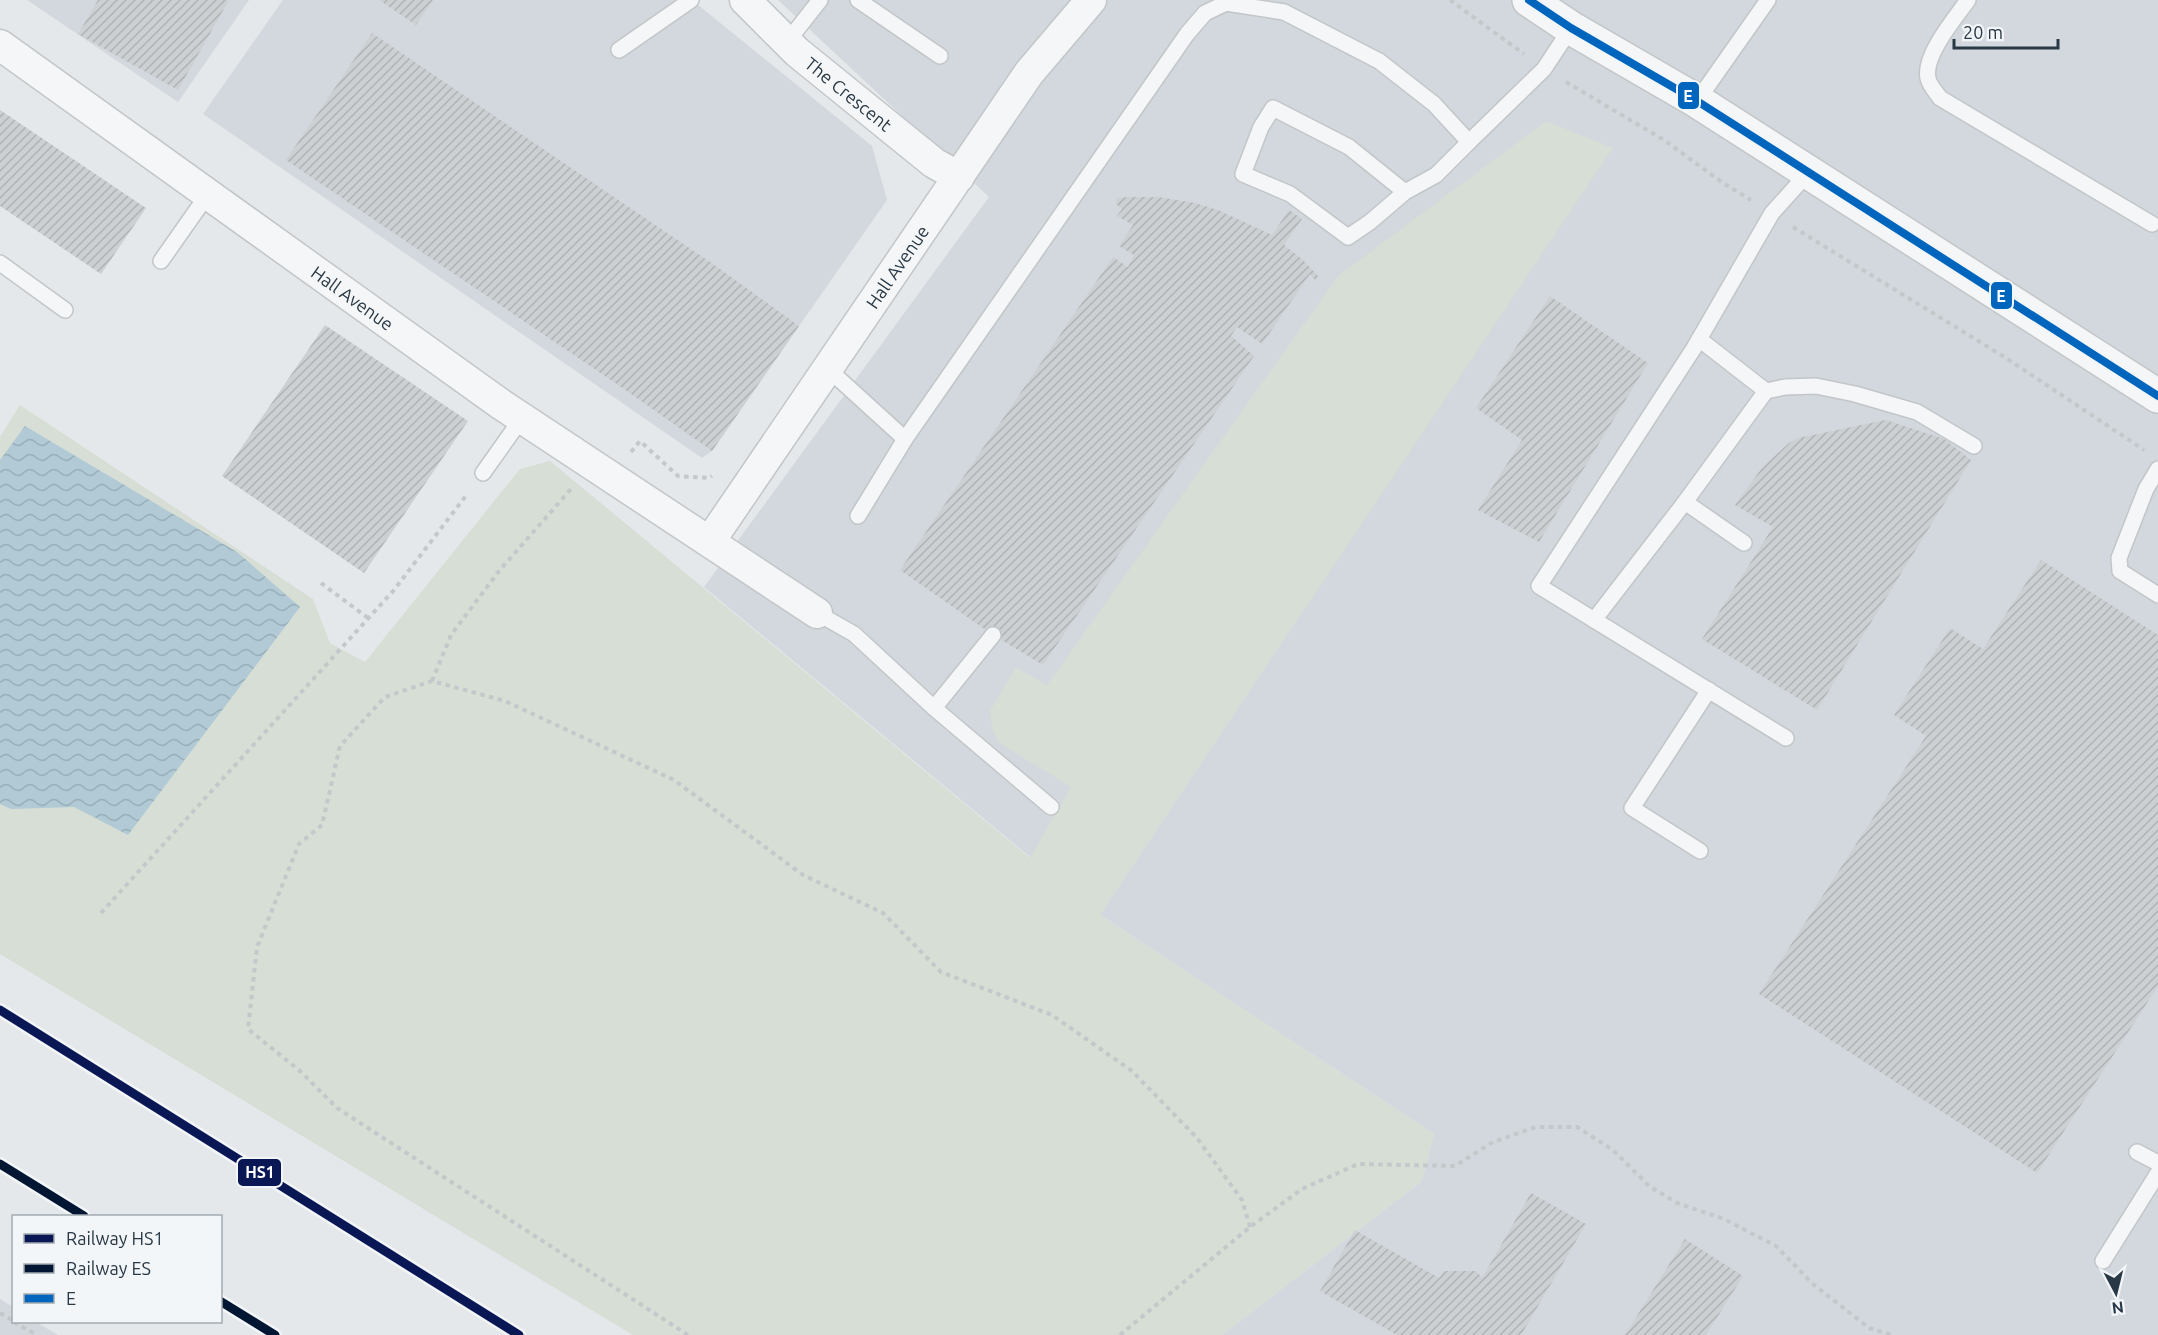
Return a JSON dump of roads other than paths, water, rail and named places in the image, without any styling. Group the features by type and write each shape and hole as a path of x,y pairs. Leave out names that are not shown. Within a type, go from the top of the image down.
{"street":[{"name":"The Crescent","path":"745,0 787,42 934,163 959,177"},
{"name":"Hall Avenue","path":"710,542 1029,73 1091,0"},
{"path":"1529,0 1571,28 1697,102 1809,172 2158,396"},
{"name":"Hall Avenue","path":"0,45 522,418 817,613"}],"lane":[{"path":"619,50 691,0"},
{"path":"787,42 820,0"},
{"path":"858,0 940,56"},
{"path":"1697,102 1768,0"},
{"path":"1968,0 1928,63 1928,80 1940,98 2152,224"},
{"path":"858,516 905,439 1187,34 1205,13 1227,3 1284,12 1379,61 1434,104 1468,142"},
{"path":"1405,192 1349,147 1273,108 1261,127 1243,174 1290,194 1348,237 1370,222 1405,192 1436,175 1544,69 1571,28"},
{"path":"1786,738 1539,586 1699,339 1772,213 1809,172"},
{"path":"161,261 208,194"},
{"path":"0,263 65,309"},
{"path":"1699,339 1766,392"},
{"path":"827,368 905,439"},
{"path":"1594,620 1766,392 1785,387 1816,387 1855,394 1917,412 1974,446"},
{"path":"483,473 522,418"},
{"path":"2158,470 2146,489 2119,558 2120,571 2158,595"},
{"path":"1685,502 1744,543"},
{"path":"817,613 854,634 934,708 1051,807"},
{"path":"934,708 993,635"},
{"path":"1700,851 1632,808 1709,690"},
{"path":"2137,1152 2158,1163"},
{"path":"2103,1261 2158,1173"}],"water":[{"path":"25,426 237,552 300,607 128,835 74,807 11,809 0,804 0,460"}],"rail line":[{"name":"HS1","path":"0,1010 519,1335"},
{"name":"ES","path":"0,1164 82,1215"},
{"name":"ES","path":"222,1302 275,1335"}]}
